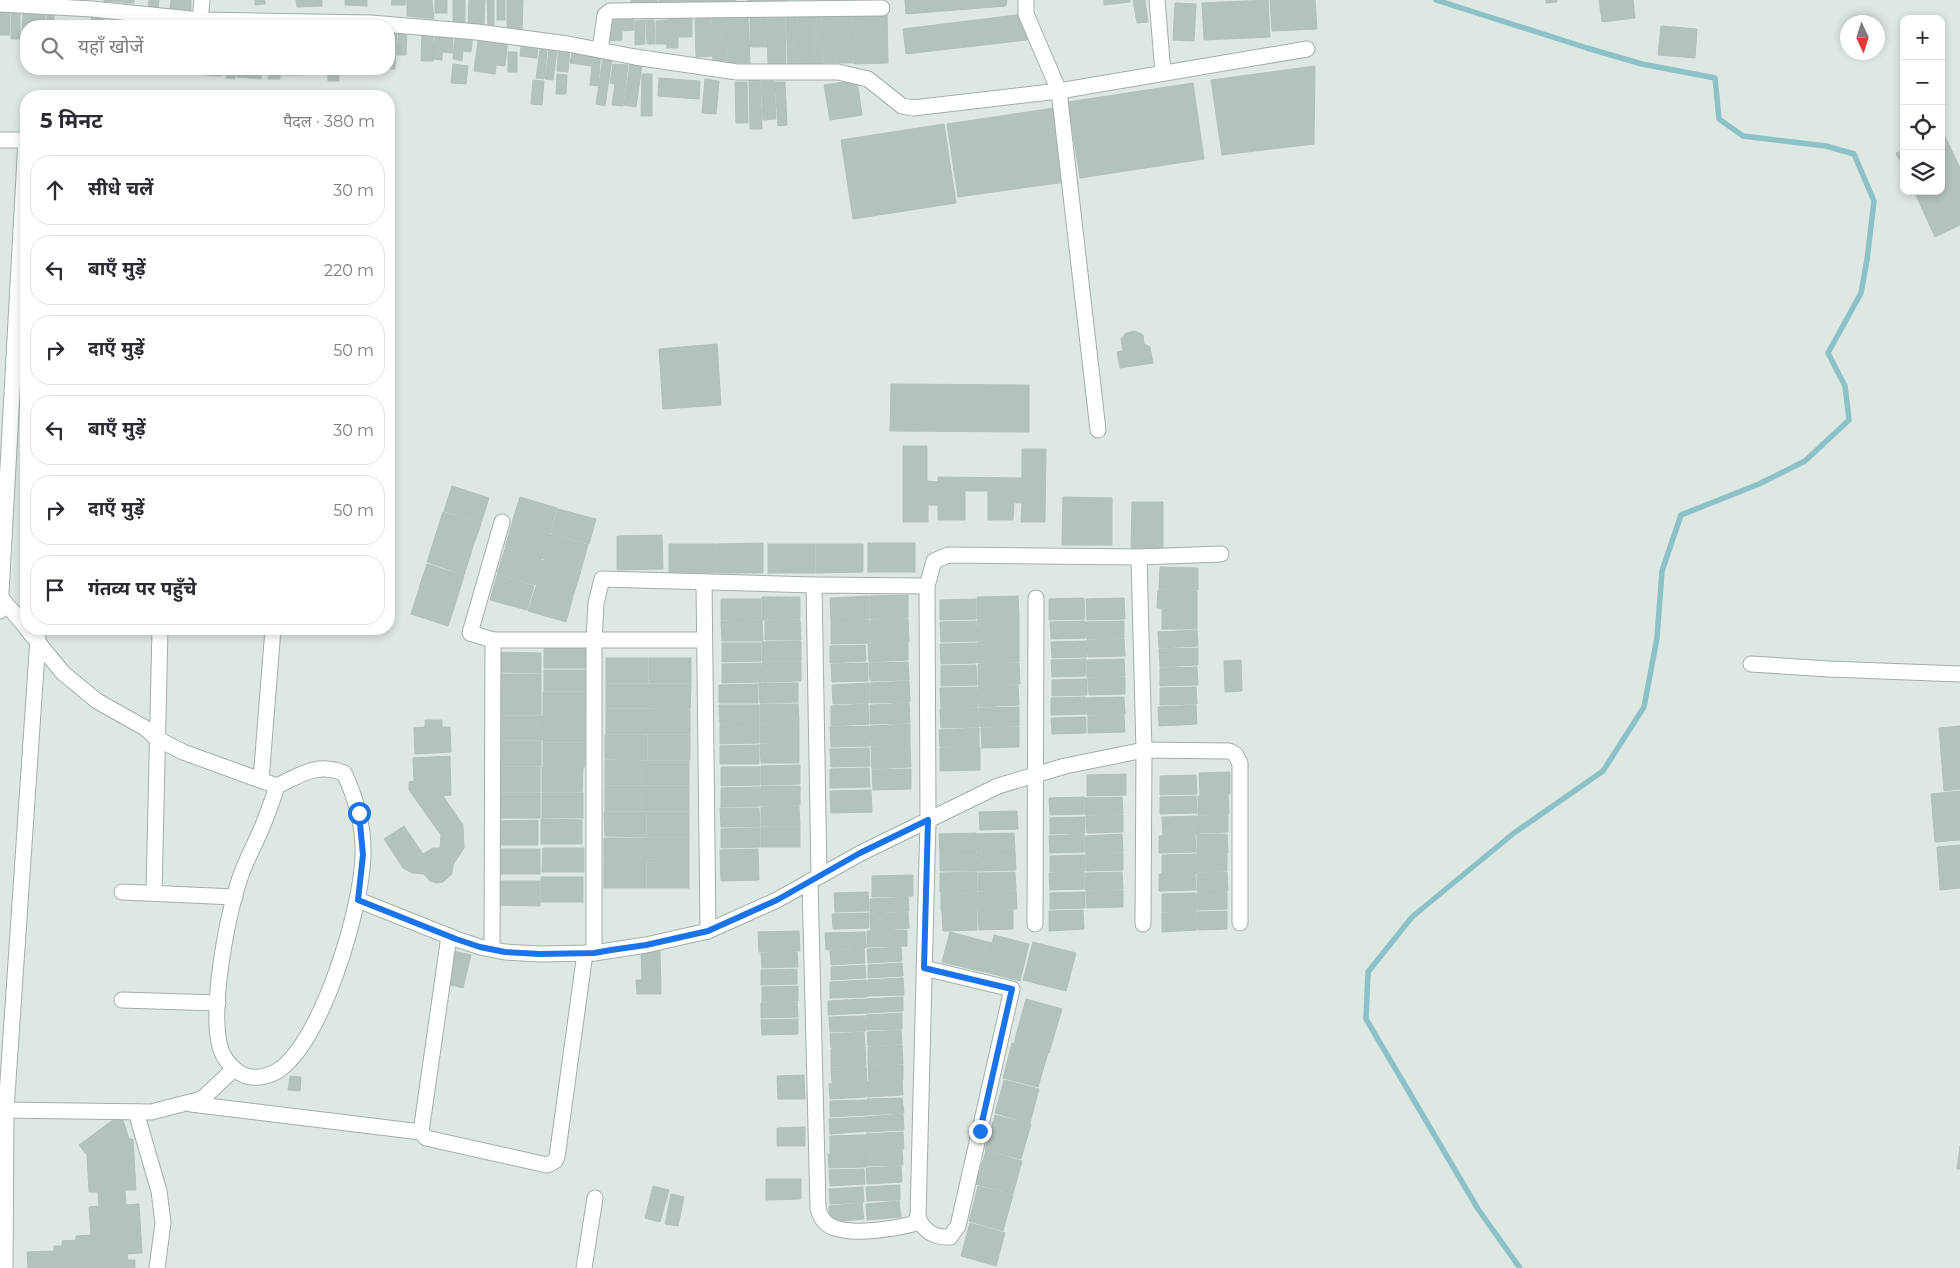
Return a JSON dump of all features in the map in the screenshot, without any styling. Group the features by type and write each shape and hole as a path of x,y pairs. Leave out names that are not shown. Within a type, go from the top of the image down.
{"street":[{"path":"0,4 92,9 200,20 202,0"},
{"path":"1026,0 1026,14 1059,91 1098,430"},
{"path":"1157,0 1163,74"},
{"path":"600,50 607,5 741,4 882,8"},
{"path":"395,25 477,32 568,44 635,58 737,72 838,72 853,74 868,79 902,106 913,108 1059,91 1308,49"},
{"path":"0,140 20,140"},
{"path":"20,247 0,602 20,621"},
{"path":"502,522 470,632 493,640 704,640"},
{"path":"924,968 1012,989 958,1226 950,1236 940,1237 921,1226 918,1217 924,968 928,820 927,586 934,561 948,555 1139,556 1221,554"},
{"path":"1139,556 1144,750 1143,924"},
{"path":"184,1103 420,1132 426,1138 547,1165 555,1161 558,1152 589,953 594,640 596,603 602,579 927,586"},
{"path":"704,582 708,931"},
{"path":"814,585 818,1208 820,1217 829,1225 850,1231 899,1228 913,1224 918,1217"},
{"path":"1035,924 1036,598"},
{"path":"38,635 63,673 97,700 145,728 156,738 183,752 277,786"},
{"path":"5,1268 3,1110 38,635"},
{"path":"154,893 160,635"},
{"path":"261,780 272,635"},
{"path":"492,949 493,640"},
{"path":"1751,664 1960,674"},
{"path":"358,900 449,936 492,949 540,954 589,953 646,945 708,931 777,900 860,853 998,786 1065,766 1144,750 1229,751 1235,754 1240,763 1240,922"},
{"path":"312,769 334,769 344,773 359,813 363,855 358,900 335,973 316,1024 302,1045 279,1070 261,1078 244,1077 226,1062 220,1048 216,1014 225,938 235,897 249,853 263,826 277,786 312,769"},
{"path":"122,892 235,897"},
{"path":"420,1132 449,936"},
{"path":"122,1000 218,1003"},
{"path":"3,1110 151,1112 202,1099 234,1069"},
{"path":"136,1112 159,1192 163,1223 157,1268"},
{"path":"584,1268 595,1198"}],"building":[{"path":"104,0 122,0 122,2 104,2"},
{"path":"123,0 134,0 134,3 123,3"},
{"path":"149,0 159,0 158,10 148,9"},
{"path":"171,0 191,0 191,10 170,9"},
{"path":"255,0 265,0 265,4 255,5"},
{"path":"296,0 322,0 322,6 297,7"},
{"path":"345,0 367,0 367,6 345,5"},
{"path":"392,0 406,0 405,5 391,5"},
{"path":"407,0 432,0 434,19 407,16"},
{"path":"435,0 447,0 447,13 435,13"},
{"path":"453,0 465,0 465,22 453,22"},
{"path":"469,0 485,0 484,24 468,24"},
{"path":"487,0 494,0 494,28 488,28"},
{"path":"497,0 505,0 505,20 497,20"},
{"path":"507,0 523,0 522,31 507,30"},
{"path":"631,0 644,0 644,9 631,10"},
{"path":"644,0 657,0 657,9 644,9"},
{"path":"659,0 676,0 676,7 659,7"},
{"path":"677,0 691,0 691,7 677,7"},
{"path":"692,0 710,0 711,6 692,6"},
{"path":"711,0 736,0 736,7 711,7"},
{"path":"748,0 766,0 766,5 748,5"},
{"path":"767,0 787,0 787,5 767,5"},
{"path":"905,0 1007,0 1006,6 906,14"},
{"path":"1104,0 1130,0 1130,2 1104,5"},
{"path":"1133,0 1145,0 1148,22 1137,23"},
{"path":"1268,0 1270,37 1204,40 1202,3"},
{"path":"1270,0 1315,0 1317,29 1272,31"},
{"path":"1546,0 1557,0 1557,2 1546,3"},
{"path":"1599,0 1633,0 1635,18 1602,22"},
{"path":"1175,3 1196,4 1194,41 1173,40"},
{"path":"0,6 10,7 10,35 0,35"},
{"path":"20,7 20,39 11,39 12,8"},
{"path":"23,8 45,9 45,20 23,20"},
{"path":"48,9 54,10 54,20 47,20"},
{"path":"887,12 888,63 854,64 853,13"},
{"path":"92,13 104,13 104,20 91,20"},
{"path":"834,13 852,13 853,63 836,63"},
{"path":"821,14 822,65 810,66 809,15"},
{"path":"822,14 834,14 835,63 823,63"},
{"path":"1024,14 1027,40 906,54 903,29"},
{"path":"112,15 124,15 124,20 111,20"},
{"path":"786,16 797,16 798,65 788,66"},
{"path":"798,16 809,16 810,65 799,65"},
{"path":"692,17 692,37 679,37 678,18"},
{"path":"726,17 727,61 713,62 712,18"},
{"path":"748,17 750,63 728,63 727,18"},
{"path":"766,17 767,47 750,47 750,18"},
{"path":"634,18 634,30 622,31 622,40 607,41 606,20"},
{"path":"711,18 712,56 696,57 695,19"},
{"path":"767,18 785,18 786,67 768,67"},
{"path":"678,19 678,48 667,48 666,20"},
{"path":"645,20 645,44 635,45 635,21"},
{"path":"646,20 654,20 655,44 647,44"},
{"path":"666,20 666,44 656,44 656,21"},
{"path":"1661,26 1697,29 1695,58 1658,55"},
{"path":"395,27 397,27 395,69"},
{"path":"399,27 407,28 406,55 397,55"},
{"path":"422,30 434,30 433,61 421,61"},
{"path":"436,30 453,33 453,53 442,52 442,60 433,59"},
{"path":"456,32 473,34 471,52 463,51 462,61 453,59"},
{"path":"479,34 508,38 505,66 475,63"},
{"path":"522,39 538,41 537,58 520,56"},
{"path":"541,42 548,43 544,79 536,78"},
{"path":"550,43 558,43 553,80 545,79"},
{"path":"559,44 570,46 568,72 557,71"},
{"path":"573,48 601,53 598,86 590,85 592,66 570,63"},
{"path":"508,52 517,52 517,72 508,72"},
{"path":"603,58 612,59 605,106 596,104"},
{"path":"475,63 496,66 495,74 474,71"},
{"path":"630,63 642,65 636,107 624,105"},
{"path":"453,64 468,66 466,84 451,83"},
{"path":"613,64 628,65 623,106 612,105 615,84 610,83"},
{"path":"1315,66 1314,144 1222,155 1211,80"},
{"path":"557,74 567,75 566,94 556,94"},
{"path":"642,74 652,74 652,116 641,116"},
{"path":"227,75 235,75 235,79 226,78"},
{"path":"237,75 261,75 261,79 237,77"},
{"path":"268,75 280,75 280,79 268,79"},
{"path":"328,75 338,75 339,81 328,81"},
{"path":"659,78 700,81 699,99 658,96"},
{"path":"705,79 719,81 716,114 702,113"},
{"path":"749,79 760,79 762,129 750,129"},
{"path":"533,80 544,81 542,105 531,104"},
{"path":"857,80 862,115 830,120 824,85"},
{"path":"761,81 774,81 776,119 763,120"},
{"path":"735,82 747,82 748,123 736,123"},
{"path":"775,82 785,82 787,125 778,126"},
{"path":"1193,83 1204,159 1080,178 1068,102"},
{"path":"1054,108 1065,182 958,197 947,124"},
{"path":"944,124 956,203 853,219 841,140"},
{"path":"1945,136 1960,168 1960,225 1935,237 1916,195 1945,195"},
{"path":"1900,152 1900,161 1896,153"},
{"path":"1135,331 1143,335 1144,344 1150,347 1153,363 1120,368 1117,352 1123,351 1121,339 1126,333"},
{"path":"717,344 721,405 663,409 659,349"},
{"path":"891,384 1029,385 1029,432 890,431"},
{"path":"903,446 927,446 927,481 938,482 938,477 1022,478 1022,449 1046,449 1045,522 1021,522 1022,503 1014,503 1013,520 988,520 988,491 965,491 965,520 938,520 938,505 928,505 928,522 903,522"},
{"path":"452,486 489,498 481,523 444,511"},
{"path":"520,497 557,508 550,533 512,522"},
{"path":"1063,497 1112,498 1112,545 1062,545"},
{"path":"1132,502 1163,502 1163,548 1131,548"},
{"path":"558,509 596,519 589,544 551,533"},
{"path":"443,512 481,524 472,549 435,537"},
{"path":"512,523 550,534 542,559 505,548"},
{"path":"551,534 588,545 581,570 543,559"},
{"path":"662,535 663,569 617,570 617,536"},
{"path":"435,537 472,550 464,575 427,562"},
{"path":"763,543 763,573 717,573 716,544"},
{"path":"868,543 915,543 915,572 868,572"},
{"path":"669,544 715,544 716,573 669,573"},
{"path":"768,544 815,544 815,573 768,573"},
{"path":"816,544 863,544 863,572 816,573"},
{"path":"505,549 542,560 535,585 497,574"},
{"path":"543,560 581,571 573,596 536,585"},
{"path":"427,564 464,576 456,601 419,588"},
{"path":"1160,567 1198,568 1198,590 1159,589"},
{"path":"497,575 534,586 527,610 490,600"},
{"path":"536,586 573,597 566,622 528,611"},
{"path":"419,589 456,602 448,626 411,614"},
{"path":"1158,590 1197,591 1197,609 1157,608"},
{"path":"908,595 908,618 870,619 870,596"},
{"path":"869,596 869,619 831,621 830,598"},
{"path":"1018,596 1019,618 977,619 977,597"},
{"path":"762,597 800,597 800,619 762,620"},
{"path":"1084,598 1085,619 1049,620 1049,599"},
{"path":"1124,598 1125,619 1087,620 1086,599"},
{"path":"721,599 761,599 761,619 721,620"},
{"path":"976,599 976,619 940,620 940,600"},
{"path":"1162,609 1197,609 1197,629 1162,629"},
{"path":"1019,618 1019,640 978,641 977,620"},
{"path":"908,619 909,642 871,643 870,620"},
{"path":"762,620 763,641 722,641 721,621"},
{"path":"800,620 801,640 765,640 765,621"},
{"path":"869,620 870,643 831,644 831,621"},
{"path":"976,621 977,641 941,642 940,622"},
{"path":"1085,621 1086,638 1051,639 1050,622"},
{"path":"1124,621 1124,638 1087,639 1086,622"},
{"path":"1197,630 1198,646 1159,648 1158,632"},
{"path":"1124,639 1125,656 1088,657 1087,640"},
{"path":"1019,640 1019,662 978,663 977,642"},
{"path":"801,641 801,661 762,661 762,642"},
{"path":"1086,641 1087,657 1052,658 1051,642"},
{"path":"722,643 761,643 761,661 722,662"},
{"path":"908,643 908,660 869,662 868,644"},
{"path":"976,643 977,663 941,664 940,644"},
{"path":"544,645 587,645 586,668 544,668"},
{"path":"865,645 866,661 830,663 830,646"},
{"path":"1198,648 1198,665 1160,667 1159,649"},
{"path":"499,652 541,653 541,673 499,672"},
{"path":"606,658 648,658 648,683 606,683"},
{"path":"649,658 691,658 691,683 649,683"},
{"path":"1086,659 1086,676 1052,677 1051,660"},
{"path":"1124,659 1125,676 1087,677 1087,660"},
{"path":"1241,660 1242,691 1225,692 1224,661"},
{"path":"762,662 801,662 801,681 763,682"},
{"path":"908,662 909,680 870,681 869,663"},
{"path":"761,663 762,682 722,683 722,664"},
{"path":"868,663 868,681 832,682 831,664"},
{"path":"1019,663 1020,684 978,685 978,664"},
{"path":"976,665 977,685 941,686 941,666"},
{"path":"1197,667 1198,685 1160,686 1160,668"},
{"path":"544,670 586,670 586,691 544,691"},
{"path":"499,674 541,674 541,690 499,690"},
{"path":"1125,677 1125,694 1089,695 1088,678"},
{"path":"1087,679 1087,695 1052,696 1052,680"},
{"path":"909,681 910,702 870,703 870,683"},
{"path":"759,683 798,683 798,702 760,703"},
{"path":"869,683 869,703 833,704 832,685"},
{"path":"606,684 648,684 648,708 606,708"},
{"path":"648,684 691,684 690,709 648,708"},
{"path":"758,684 758,703 719,703 719,685"},
{"path":"1018,685 1019,705 979,707 978,686"},
{"path":"977,687 978,707 941,708 940,688"},
{"path":"1196,687 1197,704 1160,705 1160,688"},
{"path":"541,690 541,715 499,715 499,691"},
{"path":"543,692 586,692 585,717 543,716"},
{"path":"1085,697 1086,714 1051,715 1051,698"},
{"path":"1124,697 1125,714 1087,715 1086,698"},
{"path":"909,703 910,723 870,724 870,705"},
{"path":"760,704 798,704 799,723 760,723"},
{"path":"868,704 869,724 831,726 831,706"},
{"path":"719,705 759,705 759,724 720,724"},
{"path":"1196,705 1197,724 1159,726 1158,707"},
{"path":"1019,707 1019,726 980,727 979,708"},
{"path":"978,708 979,727 941,728 940,709"},
{"path":"606,709 648,709 648,734 606,734"},
{"path":"648,709 690,710 690,734 648,734"},
{"path":"1124,715 1125,732 1088,733 1088,716"},
{"path":"500,716 543,716 542,740 500,740"},
{"path":"543,717 585,717 585,742 543,742"},
{"path":"1086,717 1086,733 1052,734 1051,718"},
{"path":"425,720 442,720 442,727 450,727 451,752 415,754 414,728 425,727"},
{"path":"799,723 799,743 760,743 760,724"},
{"path":"759,724 759,743 720,744 720,725"},
{"path":"910,724 910,746 871,746 870,726"},
{"path":"869,726 870,746 831,747 830,727"},
{"path":"1960,726 1960,789 1944,791 1939,728"},
{"path":"1019,727 1019,747 982,748 981,728"},
{"path":"979,728 979,746 940,747 939,730"},
{"path":"605,735 647,735 647,760 605,759"},
{"path":"648,735 690,735 690,760 648,760"},
{"path":"499,741 541,741 541,766 499,766"},
{"path":"543,743 585,743 585,767 543,767"},
{"path":"799,743 799,763 761,763 760,744"},
{"path":"759,745 759,764 720,764 720,746"},
{"path":"910,746 911,767 872,769 871,747"},
{"path":"980,747 980,770 940,771 940,748"},
{"path":"869,748 870,766 831,767 830,749"},
{"path":"450,756 451,795 443,796 463,825 464,848 453,865 452,874 443,882 437,883 430,881 424,874 412,873 403,868 384,839 404,826 423,854 433,848 440,848 441,835 409,790 409,782 414,781 413,758"},
{"path":"605,760 647,761 647,785 605,785"},
{"path":"647,761 689,761 689,785 647,785"},
{"path":"800,765 800,784 761,785 761,766"},
{"path":"499,767 540,767 540,792 499,792"},
{"path":"542,767 583,767 582,792 542,792"},
{"path":"721,767 760,767 760,785 721,786"},
{"path":"869,768 870,787 830,788 830,769"},
{"path":"911,769 911,789 873,790 872,770"},
{"path":"1230,772 1230,794 1200,795 1199,773"},
{"path":"1126,774 1126,795 1087,796 1087,775"},
{"path":"1196,775 1197,794 1160,795 1160,776"},
{"path":"605,786 647,786 647,811 605,811"},
{"path":"647,786 689,786 689,811 647,811"},
{"path":"761,786 800,786 800,805 762,806"},
{"path":"760,787 761,806 721,807 721,788"},
{"path":"871,790 872,812 831,813 830,791"},
{"path":"1960,791 1960,840 1935,842 1931,794"},
{"path":"500,793 540,793 540,818 500,818"},
{"path":"542,793 583,793 583,818 542,818"},
{"path":"1228,795 1229,814 1198,815 1198,796"},
{"path":"1196,796 1197,813 1160,814 1160,797"},
{"path":"1084,797 1084,814 1050,815 1049,798"},
{"path":"1122,797 1123,814 1085,815 1085,798"},
{"path":"799,806 800,826 761,826 761,807"},
{"path":"720,808 759,808 760,827 721,827"},
{"path":"1017,811 1018,829 980,830 979,812"},
{"path":"604,812 646,812 646,837 605,836"},
{"path":"647,812 689,812 689,837 647,837"},
{"path":"1123,815 1123,832 1087,833 1086,816"},
{"path":"1228,815 1228,832 1198,833 1198,816"},
{"path":"1197,816 1198,834 1163,835 1162,817"},
{"path":"1085,817 1085,833 1050,834 1050,818"},
{"path":"541,819 582,820 582,844 541,844"},
{"path":"538,820 538,845 498,845 498,821"},
{"path":"761,827 800,827 800,847 761,847"},
{"path":"760,828 760,847 721,848 721,829"},
{"path":"976,833 976,852 940,853 939,834"},
{"path":"1014,833 1015,851 977,852 976,834"},
{"path":"1084,834 1084,852 1050,853 1049,836"},
{"path":"1122,834 1123,852 1085,853 1085,836"},
{"path":"1197,834 1227,834 1228,853 1197,854"},
{"path":"1195,835 1196,852 1159,853 1159,836"},
{"path":"604,838 647,838 646,863 604,862"},
{"path":"647,838 689,838 689,863 647,862"},
{"path":"1960,845 1960,888 1940,890 1937,847"},
{"path":"543,848 584,848 584,872 542,872"},
{"path":"498,849 540,849 540,874 498,874"},
{"path":"758,849 759,880 721,881 720,850"},
{"path":"1015,851 1016,870 978,871 977,853"},
{"path":"976,852 977,871 940,871 940,853"},
{"path":"1123,853 1123,870 1086,871 1086,854"},
{"path":"1196,854 1197,873 1162,874 1162,855"},
{"path":"1197,854 1227,854 1227,871 1197,872"},
{"path":"1085,855 1085,871 1050,872 1050,856"},
{"path":"604,863 646,863 646,888 604,888"},
{"path":"647,863 689,863 689,888 647,888"},
{"path":"977,872 977,891 940,892 940,873"},
{"path":"1015,872 1016,890 978,891 978,873"},
{"path":"1084,872 1084,889 1050,890 1049,873"},
{"path":"1122,872 1123,889 1085,890 1085,873"},
{"path":"1227,872 1228,891 1197,892 1197,873"},
{"path":"1195,873 1196,890 1159,891 1159,874"},
{"path":"913,875 913,896 872,897 872,876"},
{"path":"541,877 583,877 583,902 541,902"},
{"path":"498,881 540,881 540,906 498,905"},
{"path":"1123,890 1123,907 1087,908 1086,891"},
{"path":"977,891 978,910 941,911 941,892"},
{"path":"1016,891 1017,909 979,910 978,892"},
{"path":"868,892 869,911 835,912 834,893"},
{"path":"1085,892 1085,908 1050,909 1050,893"},
{"path":"1227,892 1227,909 1198,910 1197,893"},
{"path":"1196,893 1197,911 1162,912 1162,894"},
{"path":"908,897 909,911 870,913 870,899"},
{"path":"978,910 1013,910 1013,929 979,930"},
{"path":"1083,910 1084,929 1049,931 1049,911"},
{"path":"942,911 977,911 977,930 943,931"},
{"path":"1227,911 1227,929 1198,930 1197,912"},
{"path":"908,912 909,928 871,931 870,914"},
{"path":"1196,912 1197,930 1162,932 1162,913"},
{"path":"869,913 869,928 833,929 832,914"},
{"path":"907,930 907,946 867,947 867,931"},
{"path":"799,931 800,951 759,952 758,932"},
{"path":"865,932 866,948 826,950 825,933"},
{"path":"950,932 992,943 984,972 942,962"},
{"path":"994,935 1029,944 1020,981 985,972"},
{"path":"1033,942 1076,953 1066,991 1023,980"},
{"path":"901,947 902,961 868,963 867,949"},
{"path":"864,949 865,963 831,965 830,951"},
{"path":"454,951 462,953 454,986 446,984"},
{"path":"660,951 661,994 637,994 636,980 642,980 641,952"},
{"path":"797,952 798,967 762,968 761,953"},
{"path":"463,953 471,955 463,988 455,986"},
{"path":"902,963 903,976 868,978 868,965"},
{"path":"865,965 866,978 831,980 831,967"},
{"path":"797,969 797,984 761,985 761,970"},
{"path":"903,978 904,995 867,996 867,980"},
{"path":"866,980 867,997 830,998 830,982"},
{"path":"798,986 798,1001 762,1002 762,987"},
{"path":"903,997 903,1011 866,1013 866,999"},
{"path":"865,999 866,1013 828,1015 828,1001"},
{"path":"1026,999 1062,1009 1049,1053 1014,1043"},
{"path":"797,1002 798,1017 761,1018 761,1003"},
{"path":"902,1013 902,1029 867,1030 866,1015"},
{"path":"865,1016 866,1031 830,1032 829,1017"},
{"path":"798,1019 798,1034 762,1035 761,1020"},
{"path":"901,1030 902,1044 868,1046 867,1032"},
{"path":"864,1032 865,1047 831,1048 830,1034"},
{"path":"1012,1043 1048,1053 1038,1087 1003,1078"},
{"path":"902,1045 903,1064 868,1065 868,1047"},
{"path":"865,1047 866,1066 831,1067 831,1049"},
{"path":"903,1065 903,1080 869,1081 868,1066"},
{"path":"866,1067 867,1082 832,1083 831,1068"},
{"path":"804,1075 805,1099 778,1099 777,1076"},
{"path":"290,1076 301,1077 300,1091 288,1090"},
{"path":"902,1080 903,1095 867,1097 866,1082"},
{"path":"1004,1080 1039,1089 1030,1123 995,1113"},
{"path":"865,1082 866,1097 830,1099 829,1084"},
{"path":"902,1098 904,1113 867,1115 867,1099"},
{"path":"866,1100 867,1115 830,1117 830,1101"},
{"path":"121,1114 129,1139 133,1139 136,1190 125,1190 126,1205 139,1204 142,1253 127,1254 128,1260 135,1260 135,1268 28,1268 27,1252 54,1251 54,1246 62,1246 62,1241 76,1240 76,1236 91,1235 89,1207 99,1206 98,1192 89,1192 87,1155 79,1145"},
{"path":"903,1114 904,1130 867,1132 866,1117"},
{"path":"995,1115 1031,1124 1021,1159 985,1150"},
{"path":"866,1117 867,1131 830,1134 829,1119"},
{"path":"805,1127 805,1146 777,1146 777,1128"},
{"path":"903,1132 904,1149 867,1151 866,1134"},
{"path":"866,1135 867,1151 830,1153 830,1136"},
{"path":"1960,1146 1960,1169 1957,1169"},
{"path":"902,1150 903,1165 866,1166 865,1152"},
{"path":"986,1151 1022,1161 1013,1194 976,1184"},
{"path":"865,1152 866,1167 829,1168 828,1154"},
{"path":"901,1166 902,1182 867,1184 866,1168"},
{"path":"864,1169 865,1184 830,1186 829,1170"},
{"path":"766,1179 801,1179 801,1199 766,1200"},
{"path":"900,1185 900,1200 867,1201 866,1187"},
{"path":"653,1186 669,1190 660,1222 645,1218"},
{"path":"978,1186 1013,1195 1003,1231 969,1221"},
{"path":"863,1187 864,1202 830,1204 829,1189"},
{"path":"671,1194 684,1197 678,1226 665,1224"},
{"path":"899,1201 901,1217 867,1220 866,1204"},
{"path":"862,1203 864,1219 830,1222 829,1206"},
{"path":"970,1223 1005,1233 996,1266 961,1256"}],"waterway":[{"path":"1436,0 1642,64 1715,78 1719,119 1743,136 1826,146 1854,154 1874,201 1861,293 1828,353 1845,386 1849,420 1805,461 1759,484 1681,515 1662,571 1657,638 1644,707 1603,771 1514,833 1412,917 1368,972 1366,1019 1478,1209 1520,1268"}],"route":[{"path":"359,813 363,855 358,900 480,947 505,952 540,954 594,953 646,945 708,931 777,900 860,853 928,820 924,968 1012,989 1012,998 980,1131"}]}
